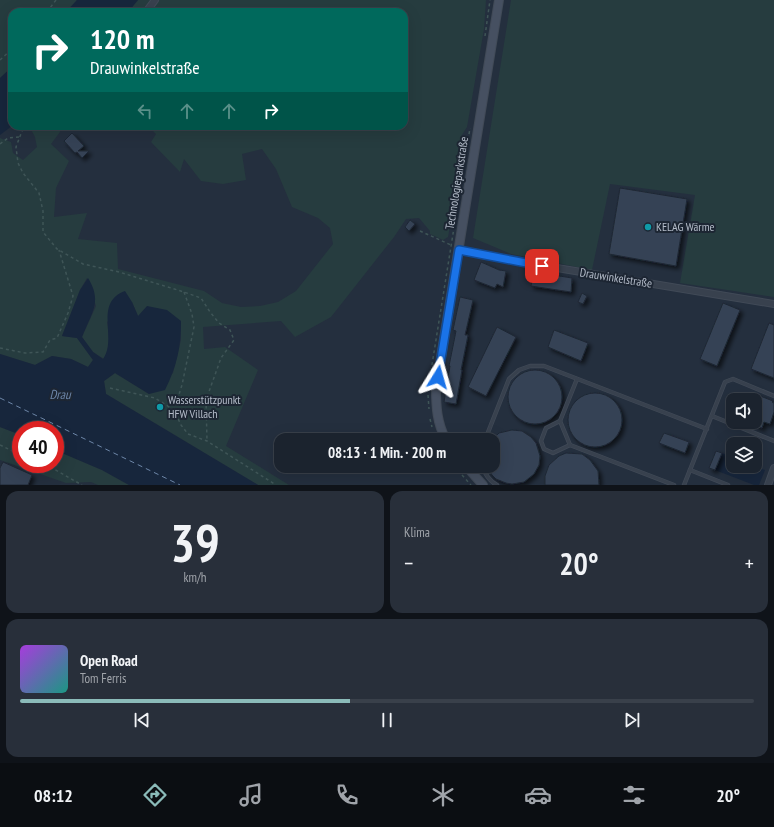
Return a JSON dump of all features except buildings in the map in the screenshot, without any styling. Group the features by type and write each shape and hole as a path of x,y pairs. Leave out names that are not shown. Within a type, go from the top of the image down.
{"street":[{"name":"Technologieparkstraße","path":"442,433 438,419 436,388 499,0"},
{"name":"Drauwinkelstraße","path":"459,250 527,263 774,304"},
{"path":"768,485 774,468"},
{"path":"472,473 482,485"}],"lane":[{"path":"488,433 509,379 519,370 530,366 544,366 707,429"},
{"path":"577,379 560,421 546,428 541,441 544,449 553,453 570,445 674,485"},
{"path":"684,485 725,382 733,379 774,396"},
{"path":"712,416 774,441"},
{"path":"560,421 570,445"},
{"path":"690,470 728,485"},
{"path":"485,473 493,483 497,485"}],"path":[{"path":"0,60 8,53"},
{"path":"23,130 16,147 18,163 23,173 39,193 43,212 43,232 59,250 83,264 119,272 201,298 219,323 230,330 234,340 221,358 206,400 206,441"},
{"path":"0,144 8,138 20,137"},
{"path":"420,231 459,250"},
{"path":"0,348 25,353 42,352 50,340 57,338 68,313 73,296 59,250"},
{"path":"174,410 182,385 194,327 192,314 184,292"},
{"path":"110,388 155,398 174,410 181,425 188,434 206,441 276,485"},
{"path":"0,445 12,451"},
{"path":"61,473 82,485"},
{"path":"460,473 471,485"}],"green space":[{"path":"0,0 77,0 70,8 8,8 8,71 0,78"},
{"path":"138,0 486,0 484,29 467,127 460,138 463,154 448,237 443,240 430,234 430,231 419,218 406,219 394,237 331,317 295,337 281,321 203,327 204,349 225,347 258,370 226,446 289,485 258,485 106,394 104,381 115,373 149,394 173,373 181,340 181,321 138,316 132,302 107,322 109,345 104,359 93,352 82,337 96,306 87,278 80,290 62,336 77,338 93,360 88,367 71,359 52,356 35,365 0,354 0,138 11,142 13,153 23,160 37,147 35,137 31,130 60,130 60,132 51,144 69,161 56,188 54,217 87,213 78,239 117,243 118,269 204,291 222,303 241,307 260,306 278,302 296,291 333,244 330,228 318,218 292,207 276,169 262,149 242,154 246,180 223,184 201,181 184,159 180,172 151,142 156,134 152,130 408,130 408,8 131,8"},
{"path":"511,0 774,0 774,297 680,283 695,195 610,184 592,270 511,254 473,238"},
{"path":"0,427 12,432 12,464 0,460"},
{"path":"64,454 102,470 129,485 98,485 91,482 66,483 37,473 64,473"}],"water":[{"path":"77,0 138,0 131,8 70,8"},
{"path":"8,71 8,129 0,135 0,78"},
{"name":"Drau","path":"88,278 95,294 95,301 92,314 82,337 93,352 103,359 107,351 108,312 110,304 115,297 125,291 138,316 147,306 167,310 181,321 178,356 173,373 165,390 149,394 115,373 104,381 106,394 258,485 129,485 102,470 64,454 64,421 12,421 12,432 0,427 0,354 35,365 52,356 71,359 88,367 93,360 77,338 62,336 80,290"},
{"path":"722,453 726,455 726,473 762,473 762,469 765,470 759,485 754,485 715,470"}],"ferry route":[{"path":"0,398 180,485"}],"place":[{"name":"KELAG Wärme","path":"648,227"},
{"name":"Wasserstützpunkt HFW Villach","path":"160,407"}],"route":[{"path":"438,377 459,250 542,266"}]}
